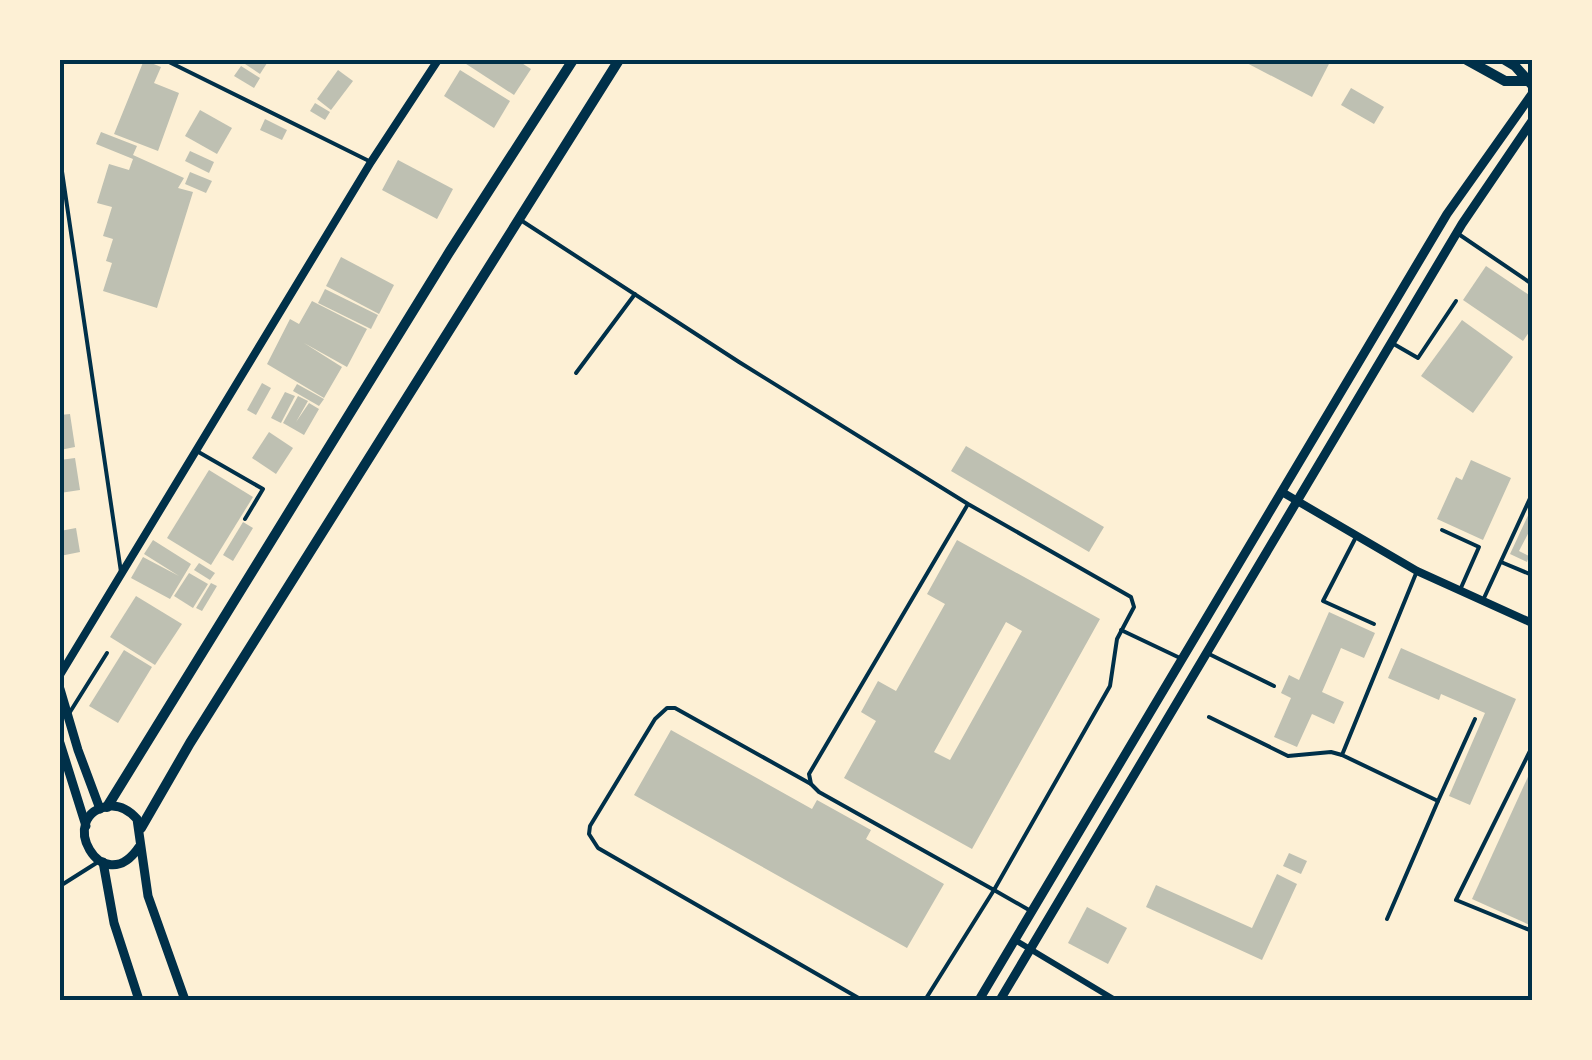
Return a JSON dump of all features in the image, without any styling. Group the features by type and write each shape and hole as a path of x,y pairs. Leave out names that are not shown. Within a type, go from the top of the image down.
{"main road":[{"path":"86,826 103,808 573,60"},
{"path":"185,1000 148,896 141,828 200,726 619,60"},
{"path":"1468,60 1506,81 1529,83"},
{"path":"1504,60 1515,66 1529,83"},
{"path":"979,1000 1448,214 1532,94"},
{"path":"1000,1000 1458,233 1532,121"},
{"path":"1201,631 1214,640"},
{"path":"60,689 103,808"},
{"path":"60,742 86,826 86,847 101,861 118,864 140,846"},
{"path":"103,808 131,812 141,828"},
{"path":"101,861 114,923 139,1000"}],"street":[{"path":"60,675 371,162 438,60"},
{"path":"1282,492 1418,571 1532,623"},
{"path":"1015,940 1115,1000"}],"lane":[{"path":"164,60 371,162"},
{"path":"60,158 121,572"},
{"path":"520,219 968,504 1131,597 1134,607 1121,630 1110,686 994,890 925,1000"},
{"path":"1458,233 1532,284"},
{"path":"576,373 635,294"},
{"path":"1392,343 1418,358 1456,301"},
{"path":"196,450 263,488 245,519"},
{"path":"1483,601 1532,494"},
{"path":"811,784 809,774 816,760 968,504"},
{"path":"1442,530 1479,548 1460,590"},
{"path":"1356,537 1323,601 1374,624"},
{"path":"1500,562 1532,575"},
{"path":"1342,754 1418,571"},
{"path":"1121,630 1184,660"},
{"path":"68,716 107,653"},
{"path":"1206,653 1274,686"},
{"path":"862,1000 598,848 589,834 590,826 655,719 667,708 675,708 811,784 1032,912"},
{"path":"1209,717 1288,756 1342,754 1438,801"},
{"path":"1387,919 1475,719"},
{"path":"1532,746 1456,900 1532,931"},
{"path":"60,886 101,861"}],"building":[{"path":"144,60 161,67 154,83 179,93 158,151 114,134"},
{"path":"239,60 269,60 260,74"},
{"path":"460,60 517,60 531,69 514,95"},
{"path":"1241,60 1331,60 1312,97"},
{"path":"241,66 260,78 254,88 234,76"},
{"path":"338,70 353,81 331,110 317,99"},
{"path":"460,70 510,101 494,128 444,96"},
{"path":"1351,88 1384,107 1374,124 1341,105"},
{"path":"315,103 330,112 325,120 310,111"},
{"path":"200,110 232,128 217,154 185,136"},
{"path":"265,119 287,130 282,140 260,130"},
{"path":"101,132 137,146 133,155 184,178 178,188 193,192 157,308 103,291 112,263 106,261 113,239 103,236 112,207 97,203 109,164 129,170 133,159 96,144"},
{"path":"190,151 214,162 209,173 185,161"},
{"path":"398,160 453,189 437,219 382,190"},
{"path":"190,172 212,181 206,193 185,184"},
{"path":"341,257 394,285 379,314 326,286"},
{"path":"1486,266 1532,297 1532,328 1523,341 1463,300"},
{"path":"325,289 378,315 371,329 318,303"},
{"path":"312,301 367,329 347,367 304,343 342,367 324,398 267,364 290,319 299,324"},
{"path":"1462,320 1513,357 1473,413 1421,376"},
{"path":"262,383 271,388 256,415 247,410"},
{"path":"297,384 324,399 319,406 293,391"},
{"path":"285,392 295,396 281,423 271,418"},
{"path":"298,396 308,401 296,422 309,403 319,409 304,435 283,423"},
{"path":"70,414 75,447 60,450 60,415"},
{"path":"269,432 293,448 276,474 252,458"},
{"path":"966,446 1104,527 1089,552 951,471"},
{"path":"75,458 80,490 60,493 60,460"},
{"path":"1471,460 1511,478 1483,540 1437,519 1456,477 1462,480"},
{"path":"209,470 253,497 211,565 167,538"},
{"path":"1532,507 1532,526 1519,551 1529,556 1527,562 1510,554"},
{"path":"243,522 253,528 233,561 223,555"},
{"path":"76,528 80,552 60,556 60,531"},
{"path":"153,540 191,564 170,599 131,578 143,557 179,576 144,554"},
{"path":"957,540 1100,619 972,849 844,778 876,721 861,712 878,681 896,691 945,604 927,594","holes":["1006,622 1022,631 950,760 934,752"]},
{"path":"199,563 215,573 210,580 194,570"},
{"path":"189,573 208,584 193,608 174,596"},
{"path":"211,583 217,586 202,611 196,608"},
{"path":"136,596 182,624 155,665 110,637"},
{"path":"1329,612 1375,633 1364,658 1341,648 1322,692 1344,702 1334,724 1312,714 1297,747 1274,737 1291,698 1281,693 1289,675 1299,680"},
{"path":"1401,648 1516,699 1470,805 1449,796 1485,713 1441,694 1439,700 1388,678"},
{"path":"124,650 152,667 118,723 89,706"},
{"path":"671,730 812,809 817,800 871,830 866,839 944,884 907,948 634,795"},
{"path":"1532,768 1532,926 1472,899"},
{"path":"1289,853 1307,861 1301,874 1283,866"},
{"path":"1277,874 1297,884 1262,960 1146,907 1156,885 1252,928"},
{"path":"1087,907 1127,928 1108,964 1068,943"}]}
